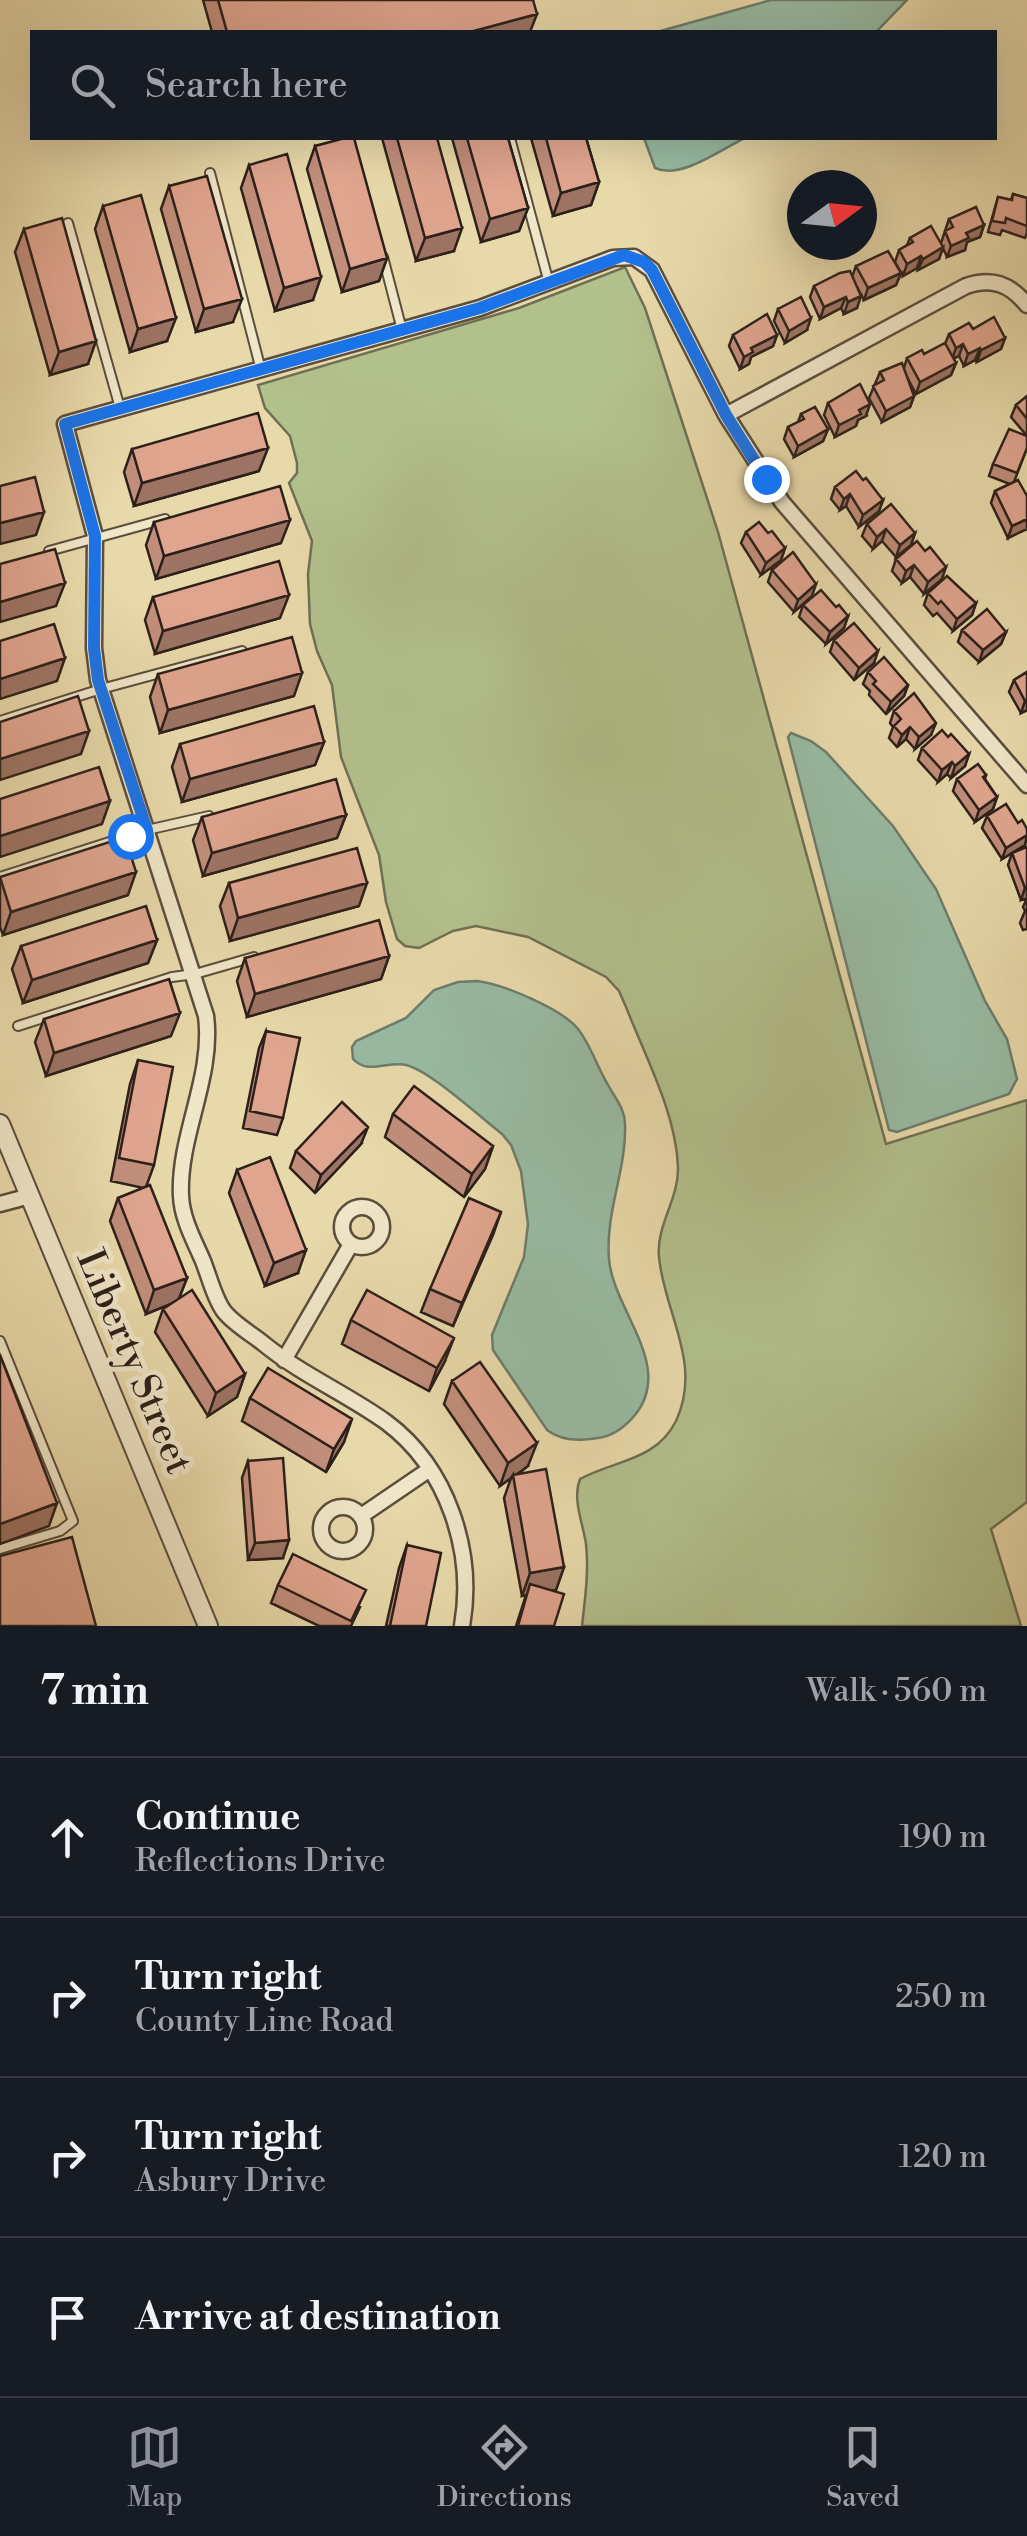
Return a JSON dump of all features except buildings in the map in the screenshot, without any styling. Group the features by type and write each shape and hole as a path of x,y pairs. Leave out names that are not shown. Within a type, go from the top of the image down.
{"street":[{"path":"462,1626 466,1592 460,1539 445,1495 430,1468 386,1422 284,1360 224,1311 182,1207 183,1169 208,1034 195,974 100,689 94,648 95,538 65,424 402,330 549,284 613,258 634,257 652,270 726,415 805,532 1027,785"},
{"path":"726,415 966,286 1009,279 1027,305"},
{"path":"1012,766 1027,757"},
{"name":"Liberty Street","path":"0,1124 208,1626"},
{"path":"0,1204 30,1196"},
{"path":"284,1360 351,1244"},
{"path":"360,1516 430,1468"}],"lane":[{"path":"511,140 549,284"},
{"path":"210,173 261,370"},
{"path":"68,223 120,408"},
{"path":"380,245 402,330"},
{"path":"38,554 169,518"},
{"path":"0,721 100,689 258,647"},
{"path":"0,877 147,830 227,811"},
{"path":"18,1026 172,977 268,953"},
{"path":"0,1341 73,1521 60,1531 0,1549"}],"shaded area":[{"path":"771,0 907,0 878,30 664,30"},
{"path":"645,140 741,140 689,167 665,171 655,168"},
{"path":"625,267 645,308 718,532 886,1144 1027,1100 1027,1502 991,1529 1021,1626 582,1626 587,1564 578,1503 580,1479 634,1458 657,1444 676,1421 683,1400 684,1358 659,1257 661,1234 677,1179 672,1126 619,991 606,977 528,937 476,926 453,931 419,948 405,946 397,939 386,902 379,855 341,757 332,685 310,624 308,574 312,541 289,483 297,473 297,463 290,436 265,408 258,385 519,308"},
{"path":"791,733 826,752 893,826 936,889 985,1001 1007,1039 1017,1079 1009,1094 897,1132 889,1130 788,737"},
{"path":"477,981 531,999 570,1021 586,1041 623,1113 625,1141 610,1224 609,1259 645,1358 648,1377 646,1396 635,1415 604,1437 571,1439 547,1430 493,1350 492,1335 524,1257 528,1224 521,1171 511,1145 454,1095 416,1069 399,1064 371,1067 353,1059 356,1041 406,1018 434,990"}],"route":[{"path":"130,836 147,830 98,680 94,648 95,536 65,424 480,308 624,255 644,262 652,270 726,415 766,479"}]}
